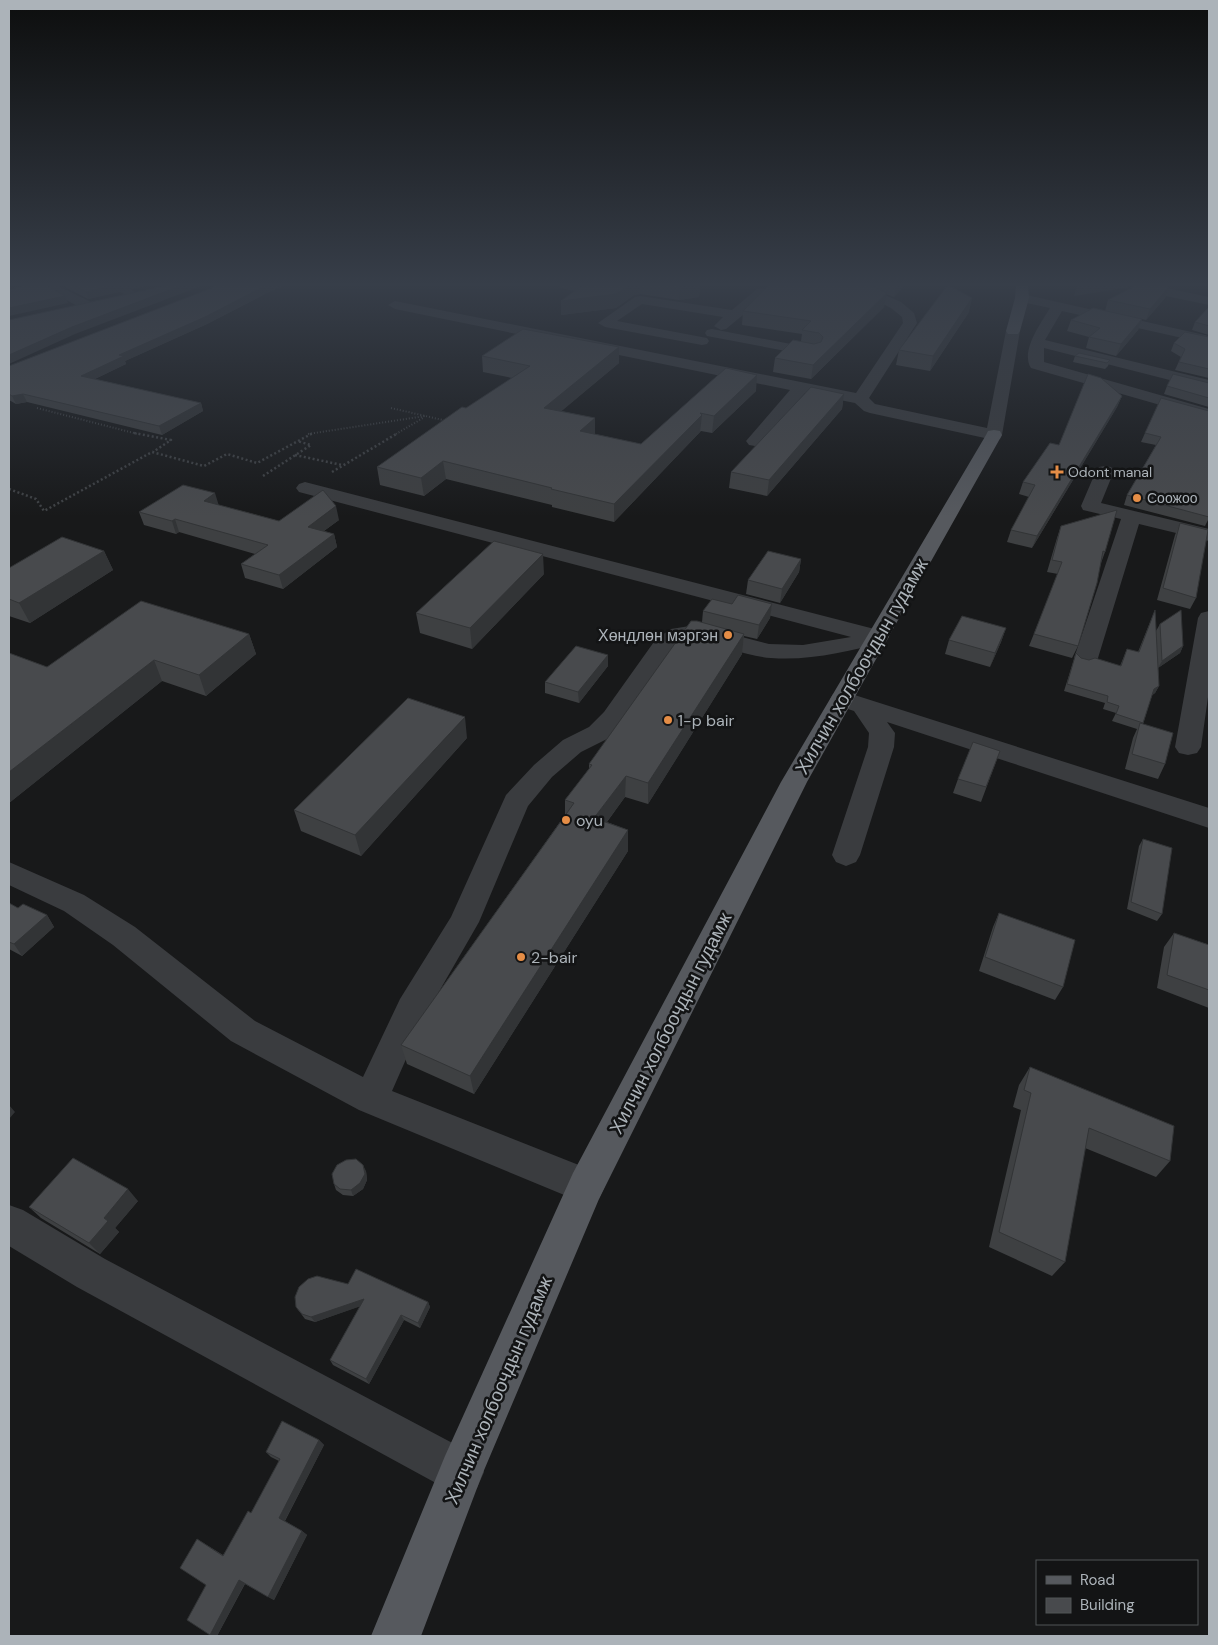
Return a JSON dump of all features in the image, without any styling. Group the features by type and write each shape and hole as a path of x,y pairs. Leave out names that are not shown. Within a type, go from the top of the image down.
{"main road":[{"name":"Хилчин холбоочдын гудамж","path":"396,1636 461,1472 586,1186 794,782 853,703 878,637 994,435"}],"street":[{"path":"681,363 860,398 870,408 994,435 1008,363"},
{"path":"860,398 883,363"},
{"path":"1036,363 1036,366 1209,414"},
{"path":"1120,363 1209,385"},
{"path":"755,441 802,387"},
{"path":"1105,471 1090,506 1209,535"},
{"path":"305,488 878,637"},
{"path":"1086,658 1132,516"},
{"path":"1188,747 1209,618"},
{"path":"371,1099 412,1009 464,922 516,802 543,771 572,746 598,733 613,718 664,644 678,634 696,632 770,650 803,652 841,646 878,637"},
{"path":"853,703 1209,818"},
{"path":"846,855 881,747 882,733 853,703"},
{"path":"9,873 74,904 124,936 243,1031 371,1099 586,1186"},
{"path":"9,1224 91,1273 461,1472"}],"path":[{"path":"9,489 36,498 44,511 171,440 37,408"},
{"path":"390,408 448,421"},
{"path":"152,452 204,466 227,454 257,462 310,433 425,416"},
{"path":"305,488 425,416"},
{"path":"263,476 311,445 297,441"},
{"path":"296,455 343,466"}],"building":[{"path":"17,363 109,363 81,376 201,403 159,426 23,394 12,396 9,394 9,366"},
{"path":"514,363 600,363 544,408 595,418 580,431 641,444 726,368 757,375 714,416 700,413 702,415 614,504 443,461 421,478 377,467 462,407 466,408 530,366"},
{"path":"801,363 815,363 813,365"},
{"path":"1182,363 1209,363 1209,369"},
{"path":"1088,374 1101,378 1122,396 1037,536 1011,530 1035,485 1023,482 1050,443 1059,445"},
{"path":"1173,374 1209,383 1209,398 1167,386"},
{"path":"811,387 844,394 769,480 731,472"},
{"path":"1161,398 1209,411 1209,517 1127,495 1161,437 1145,433"},
{"path":"183,485 215,493 204,501 279,521 323,490 336,506 308,527 334,534 279,575 241,564 268,545 175,519 172,521 139,512"},
{"path":"1117,510 1105,552 1103,551 1097,583 1078,646 1034,634 1062,562 1052,560 1061,526"},
{"path":"1180,523 1208,530 1196,598 1163,588"},
{"path":"62,537 104,551 19,603 9,599 9,568"},
{"path":"494,541 543,554 470,628 416,613"},
{"path":"768,551 801,559 782,589 748,580"},
{"path":"738,595 772,604 759,625 703,611 712,599 732,604"},
{"path":"141,601 249,634 199,675 154,660 9,772 9,653 47,667"},
{"path":"1155,610 1159,686 1154,689 1143,723 1116,714 1119,706 1107,702 1108,696 1067,684 1076,653 1081,658 1089,660 1095,658 1121,666 1127,649 1139,652"},
{"path":"1181,610 1183,646 1162,661 1160,624"},
{"path":"962,616 1006,628 995,653 949,640"},
{"path":"691,621 744,634 648,783 626,776 594,818 628,830 470,1076 401,1045 574,803 565,800 592,765 589,764"},
{"path":"576,646 608,655 578,692 545,682"},
{"path":"408,698 465,717 355,835 294,810"},
{"path":"1140,723 1173,733 1165,764 1132,754"},
{"path":"973,742 1000,751 986,787 958,779"},
{"path":"1143,839 1172,848 1162,914 1131,902"},
{"path":"9,903 18,908 23,904 47,915 14,944 9,942"},
{"path":"999,913 1075,940 1063,987 985,957"},
{"path":"1174,933 1209,945 1209,990 1167,975"},
{"path":"1030,1067 1174,1126 1170,1161 1089,1128 1065,1262 999,1232 1031,1093 1024,1090"},
{"path":"73,1158 128,1189 104,1218 108,1221 89,1243 29,1207"},
{"path":"356,1159 363,1165 365,1174 360,1183 351,1190 340,1189 334,1184 332,1174 337,1165 346,1160"},
{"path":"356,1269 428,1302 418,1323 401,1315 366,1379 330,1360 364,1299 311,1317 302,1314 296,1307 295,1297 299,1287 308,1279 317,1276 348,1284"},
{"path":"282,1421 319,1440 279,1518 302,1531 268,1597 239,1580 210,1635 187,1620 206,1585 180,1568 197,1539 223,1556 248,1511 251,1513 280,1459 266,1452"}],"place":[{"name":"Odont manal","path":"1057,472"},
{"name":"Соожоо","path":"1137,498"},
{"name":"Хөндлөн мэргэн","path":"728,635"},
{"name":"1-p bair","path":"668,720"},
{"name":"oyu","path":"566,820"},
{"name":"2-bair","path":"521,957"}]}
